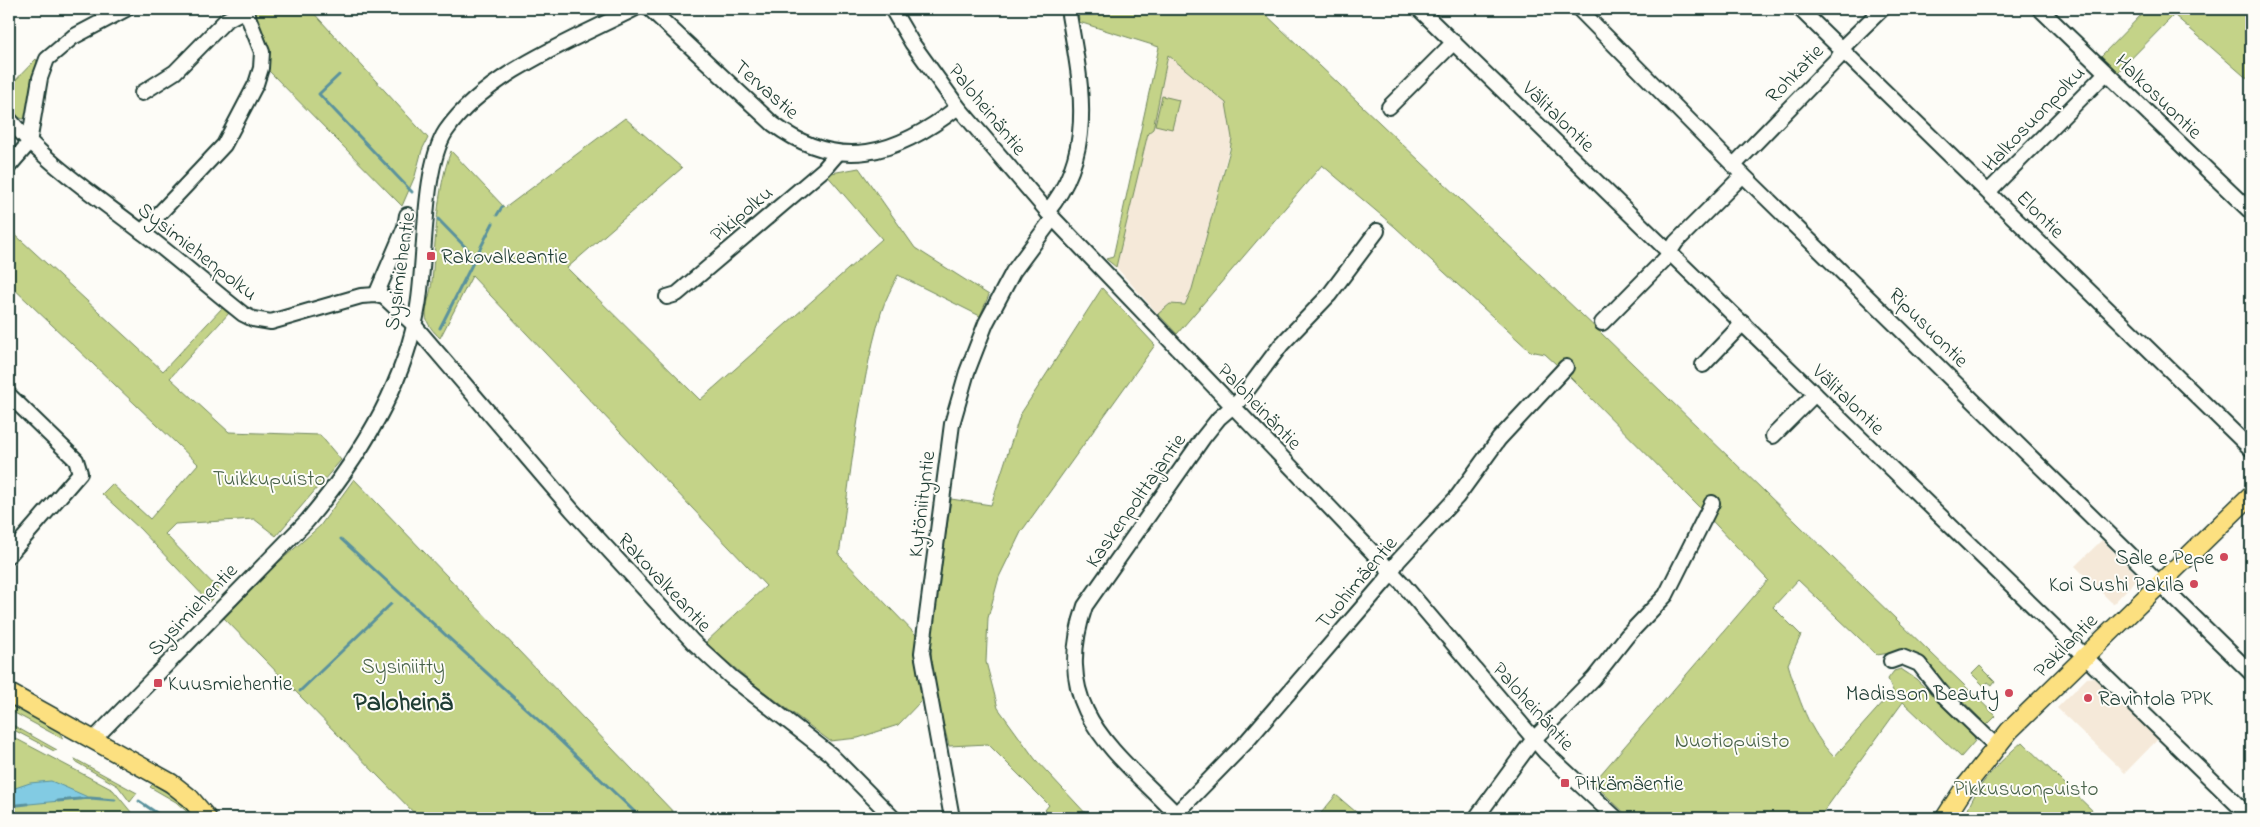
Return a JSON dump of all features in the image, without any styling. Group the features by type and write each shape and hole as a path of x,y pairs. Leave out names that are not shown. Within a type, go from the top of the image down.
{"main road":[{"name":"Pakilantie","path":"1945,818 1965,786 1996,746 2084,656 2251,495"},
{"path":"9,693 181,790 207,818"}],"street":[{"path":"9,166 29,143 40,78 47,59 73,37 126,9"},
{"path":"142,93 175,72 226,20 245,9 262,52 261,68 256,84 224,145 142,232"},
{"name":"Sysimiehentie","path":"93,740 307,522 332,492 358,453 388,398 414,325 422,276 432,167 445,133 480,94 500,79 634,9"},
{"name":"Tervastie","path":"650,9 773,124 795,139 837,154 881,150 893,146 958,107"},
{"name":"Paloheinäntie","path":"892,9 912,43 958,107 1050,215 1390,572 1534,740 1616,818"},
{"name":"Kytöniityntie","path":"952,818 922,653 952,424 962,386 986,323 1013,272 1050,215 1067,182 1076,154 1082,119 1079,68 1068,9"},
{"name":"Välitalontie","path":"1419,9 2251,818"},
{"name":"Ripusuontie","path":"1579,9 1739,170 2251,673"},
{"name":"Elontie","path":"1800,9 1989,191 2251,449"},
{"name":"Rohkatie","path":"1602,324 1670,251 1843,51 1846,44 1882,9"},
{"name":"Halkosuontie","path":"2040,9 2251,212"},
{"path":"1389,108 1454,42"},
{"name":"Halkosuonpolku","path":"1989,191 2106,72"},
{"name":"Sysimiehenpolku","path":"9,118 29,143 88,192 142,232 232,305 253,319 279,321 361,296 376,294"},
{"name":"Pikipolku","path":"667,297 677,294 824,169 837,154"},
{"path":"407,215 405,227 376,294 392,304 414,325"},
{"name":"Kaskenpolttajantie","path":"1174,816 1107,744 1085,708 1076,676 1076,634 1085,606 1203,438 1232,406 1239,401 1281,345 1329,295 1377,230"},
{"path":"1703,365 1743,323"},
{"name":"Rakovalkeantie","path":"414,325 572,510 693,642 725,672 830,754 893,818"},
{"name":"Tuohimäentie","path":"1174,816 1247,741 1390,572 1398,560 1457,497 1499,439 1566,366"},
{"path":"1773,436 1815,394"},
{"path":"9,395 76,460 80,473 9,555"},
{"path":"1476,818 1534,740 1594,678 1627,636 1666,595 1712,503"},
{"path":"1891,661 1902,657 1919,664 1944,696 1996,746"}],"shaded area":[{"path":"1168,55 1226,103 1232,138 1192,289 1185,305 1170,304 1158,314 1116,267 1148,133 1153,129"},
{"path":"2102,540 2136,574 2135,581 2113,604 2075,566"},
{"path":"2095,677 2160,737 2125,773 2057,708 2087,678"}],"green space":[{"path":"251,9 310,9 428,138 402,206 268,70 267,55"},
{"name":"Nuotiopuisto","path":"1078,9 1260,9 1601,333 1996,716 1987,725 1914,653 1902,651 1877,655 1798,580 1773,607 1801,635 1788,664 1805,714 1818,737 1834,757 1893,691 1888,679 1894,671 1901,669 1916,679 1974,735 1975,741 1961,757 1903,702 1819,818 1630,818 1593,783 1768,580 1701,509 1568,375 1545,354 1530,351 1395,227 1322,165 1177,334 1158,314 1170,304 1185,305 1192,289 1230,150 1232,138 1226,103 1168,55 1153,129 1148,133 1116,267 1106,259 1113,257 1159,47 1079,22"},
{"path":"2147,9 2249,9 2251,15 2251,82 2174,15 2117,73 2100,57"},
{"path":"36,59 38,64 28,117 23,119 18,117 9,106 9,87"},
{"path":"1162,96 1179,100 1172,129 1155,125"},
{"path":"625,118 682,168 567,268 700,400 882,239 826,174 859,168 915,248 989,295 980,316 898,275 881,313 866,372 839,555 916,635 921,701 898,725 858,738 830,741 754,684 705,643 766,586 472,276 440,338 427,322 426,311 432,281 439,199 451,151 505,208"},
{"name":"Tuikkupuisto","path":"9,229 163,371 223,307 230,312 170,378 229,432 320,435 341,460 276,536 254,519 175,524 165,534 220,591 209,602 140,529 102,494 112,484 150,519 198,464 9,284"},
{"path":"1102,288 1155,345 1021,532 999,577 988,618 986,662 998,708 1035,759 1090,818 1053,818 1045,810 1049,805 988,744 949,746 932,679 931,635 951,499 991,505 1020,415"},
{"name":"Sysiniitty","path":"354,479 679,818 419,818 223,617 270,570 320,526"},
{"path":"1980,666 1995,681 1992,685 1988,682 1984,686 1972,674"},
{"path":"9,699 59,731 63,739 9,710"},
{"path":"9,723 57,750 54,751 12,729 9,727"},
{"path":"9,735 113,790 136,818 9,818"},
{"name":"Pikkusuonpuisto","path":"2022,742 2100,818 1965,818 1974,796 1988,776"},
{"path":"75,759 137,793 130,802 118,786 76,762"},
{"path":"153,784 180,801 183,798 202,818 194,818 176,802 150,787"},
{"path":"1336,795 1363,818 1317,818"}],"water":[{"path":"51,781 90,798 9,806 9,790 30,783"}],"waterway":[{"path":"339,75 319,94 412,192"},
{"path":"497,215 502,207"},
{"path":"438,219 475,257"},
{"path":"440,328 493,223"},
{"path":"341,539 548,729 641,818"},
{"path":"300,691 391,604"},
{"path":"58,801 90,798 115,800"},
{"path":"139,801 164,818"},
{"path":"9,806 27,804"}],"place":[{"name":"Rakovalkeantie","path":"431,256"},
{"name":"Sale e Pepe","path":"2224,557"},
{"name":"Koi Sushi Pakila","path":"2194,584"},
{"name":"Kuusmiehentie","path":"158,683"},
{"name":"Madisson Beauty","path":"2009,693"},
{"name":"Ravintola PPK","path":"2088,698"},
{"name":"Pitkämäentie","path":"1565,783"}],"district":[{"name":"Paloheinä","path":"403,701"}]}
